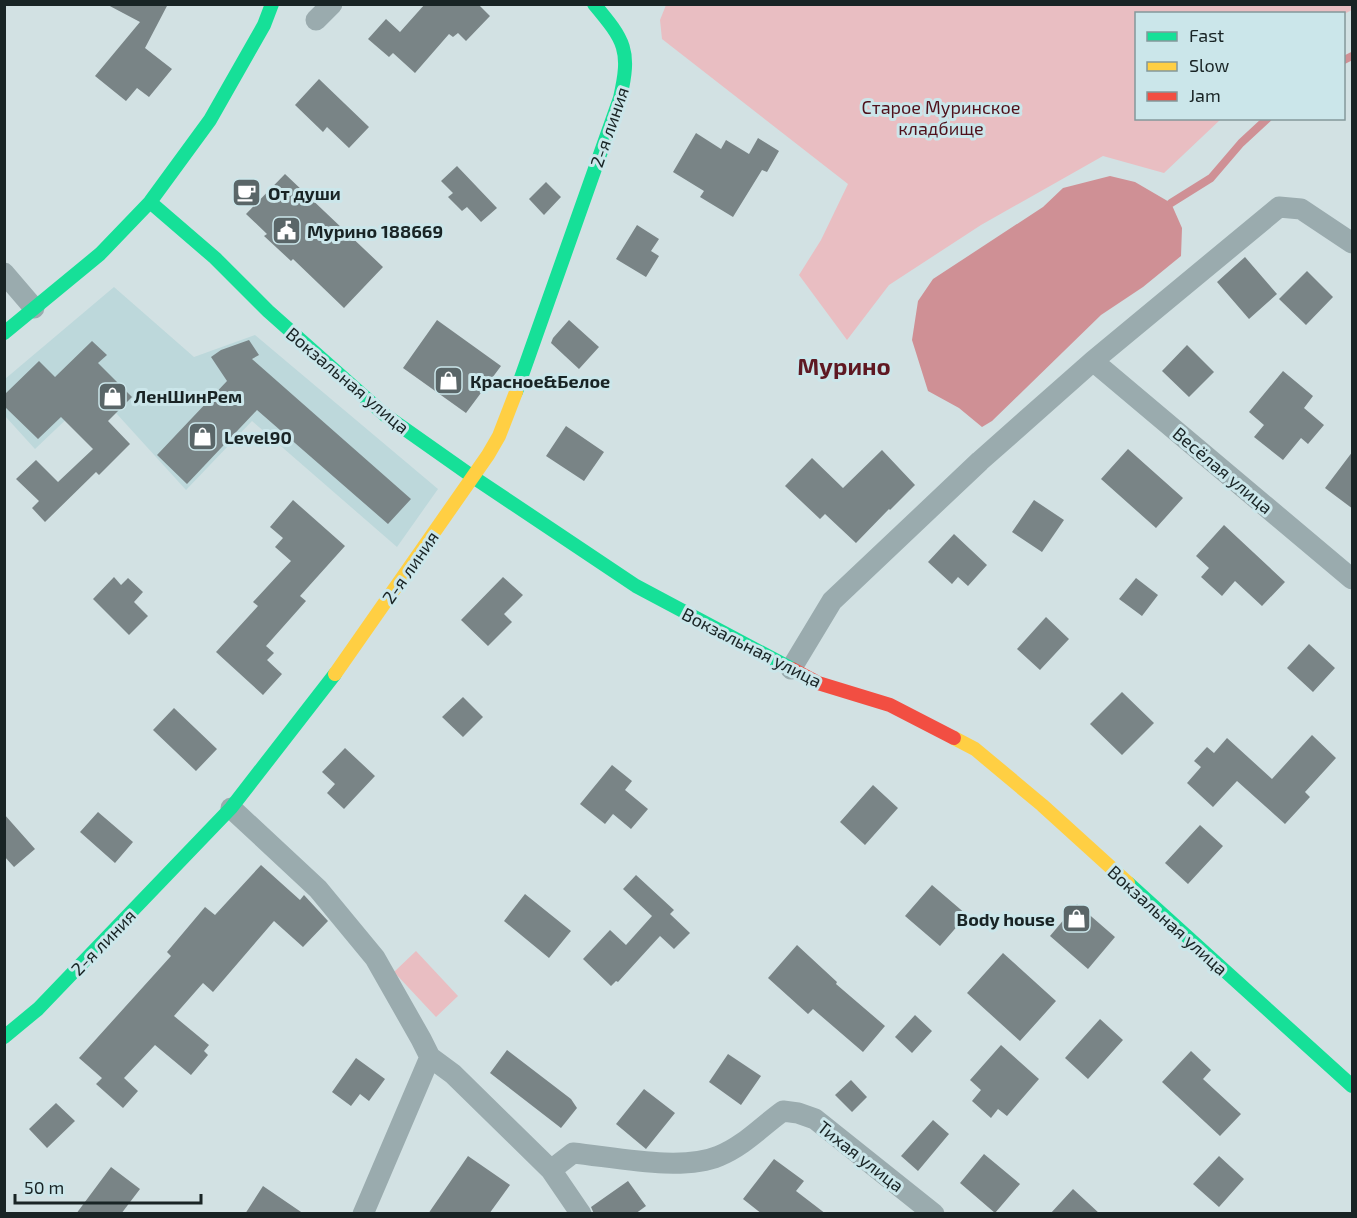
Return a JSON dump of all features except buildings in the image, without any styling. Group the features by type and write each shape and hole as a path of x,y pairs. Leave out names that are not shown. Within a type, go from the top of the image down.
{"street":[{"path":"4,333 99,254 150,202 210,120 264,25 272,4"},
{"path":"315,21 332,4"},
{"name":"2-я линия","path":"4,1037 46,1001 231,808 326,687 473,477 499,436 608,131 626,74 627,55 618,33 594,4"},
{"name":"Вокзальная улица","path":"150,202 215,258 268,311 385,415 636,586 818,683 890,705 975,749 1041,805 1353,1086"},
{"path":"791,669 832,601 980,461 1093,361 1279,207 1301,209 1353,243"},
{"path":"4,273 34,308"},
{"name":"Весёлая улица","path":"1093,361 1353,579"},
{"path":"231,808 318,889 375,958 430,1057 453,1074 551,1170 581,1214"},
{"path":"363,1214 430,1057"},
{"name":"Тихая улица","path":"551,1170 573,1153 678,1164 718,1157 747,1141 783,1112 798,1113 815,1119 934,1214"}],"shaded area":[{"path":"1110,176 1135,182 1171,203 1182,228 1181,256 1143,287 1101,315 992,421 982,427 959,408 928,391 912,340 918,301 933,279 1043,207 1063,188"},
{"path":"114,287 194,357 255,335 438,489 397,547 252,421 186,490 96,391 35,449 5,416 5,379"}],"green space":[{"name":"Старое Муринское кладбище","path":"1352,4 1352,10 1345,14 1135,12 1135,120 1220,120 1164,173 1103,156 981,225 889,285 847,340 799,275 821,240 848,184 662,39 660,20 666,5"},
{"path":"416,951 458,996 436,1017 394,972"}],"waterway":[{"path":"1345,60 1352,56"},
{"path":"1171,203 1211,178 1241,143 1266,120"}],"traffic: fast":[{"path":"4,333 100,254 150,202 210,120 264,25 272,4"},
{"path":"516,392 620,98 625,68 623,47 613,28 594,4"},
{"path":"150,202 215,258 268,311 385,415 636,586 792,669"},
{"path":"4,1037 38,1009 231,808 335,674"},
{"path":"1128,883 1352,1086"}],"traffic: slow":[{"path":"335,674 488,455 499,436 516,392"},
{"path":"954,738 975,749 1042,805 1128,883"}],"traffic: jam":[{"path":"792,669 818,683 890,705 954,738"}],"place":[{"name":"От души","path":"247,193"},
{"name":"Мурино 188669","path":"286,231"},
{"name":"Красное&Белое","path":"449,381"},
{"name":"ЛенШинРем","path":"113,396"},
{"name":"Level90","path":"203,437"},
{"name":"Body house","path":"1076,919"}],"district":[{"name":"Мурино","path":"844,365"}]}
